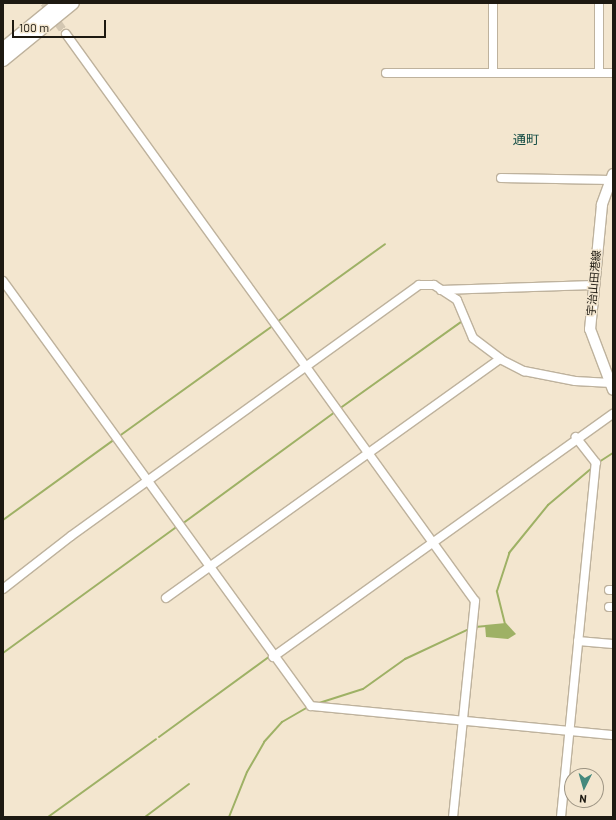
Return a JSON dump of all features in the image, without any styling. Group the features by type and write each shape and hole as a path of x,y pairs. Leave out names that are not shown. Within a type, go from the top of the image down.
{"highway":[{"path":"3,49 59,3"},
{"path":"3,60 73,3"}],"main road":[{"name":"宇治山田港線","path":"611,386 590,334 594,285 612,177"}],"street":[{"path":"493,3 493,73"},
{"path":"598,72 599,3"},
{"path":"66,34 475,601 453,817"},
{"path":"386,73 613,73"},
{"path":"501,178 612,177"},
{"path":"3,281 210,570 311,706 613,735"},
{"path":"3,589 419,285 428,283 460,303 473,338 500,359 524,371 611,386"},
{"path":"441,290 594,285"},
{"path":"166,598 210,570 500,359"},
{"path":"273,656 433,544 576,437 613,414"},
{"path":"561,817 568,731 596,463 576,437"},
{"path":"578,641 613,644"}],"shaded area":[{"path":"506,623 516,634 508,639 486,637 485,625"}],"waterway":[{"path":"277,322 385,244"},
{"path":"339,409 461,322"},
{"path":"118,437 274,325"},
{"path":"182,524 335,412"},
{"path":"3,520 115,439"},
{"path":"599,462 613,453"},
{"path":"511,482 545,457"},
{"path":"505,624 497,591 509,553 548,505 592,468"},
{"path":"3,653 178,526"},
{"path":"475,627 486,626"},
{"path":"319,703 363,689 405,659 469,629"},
{"path":"159,737 270,656"},
{"path":"229,817 247,772 264,742 282,722 308,707"},
{"path":"48,817 156,739"},
{"path":"145,817 189,784"}],"tunnel":[{"path":"44,3 66,34"}],"district":[{"name":"通町","path":"526,139"}]}
